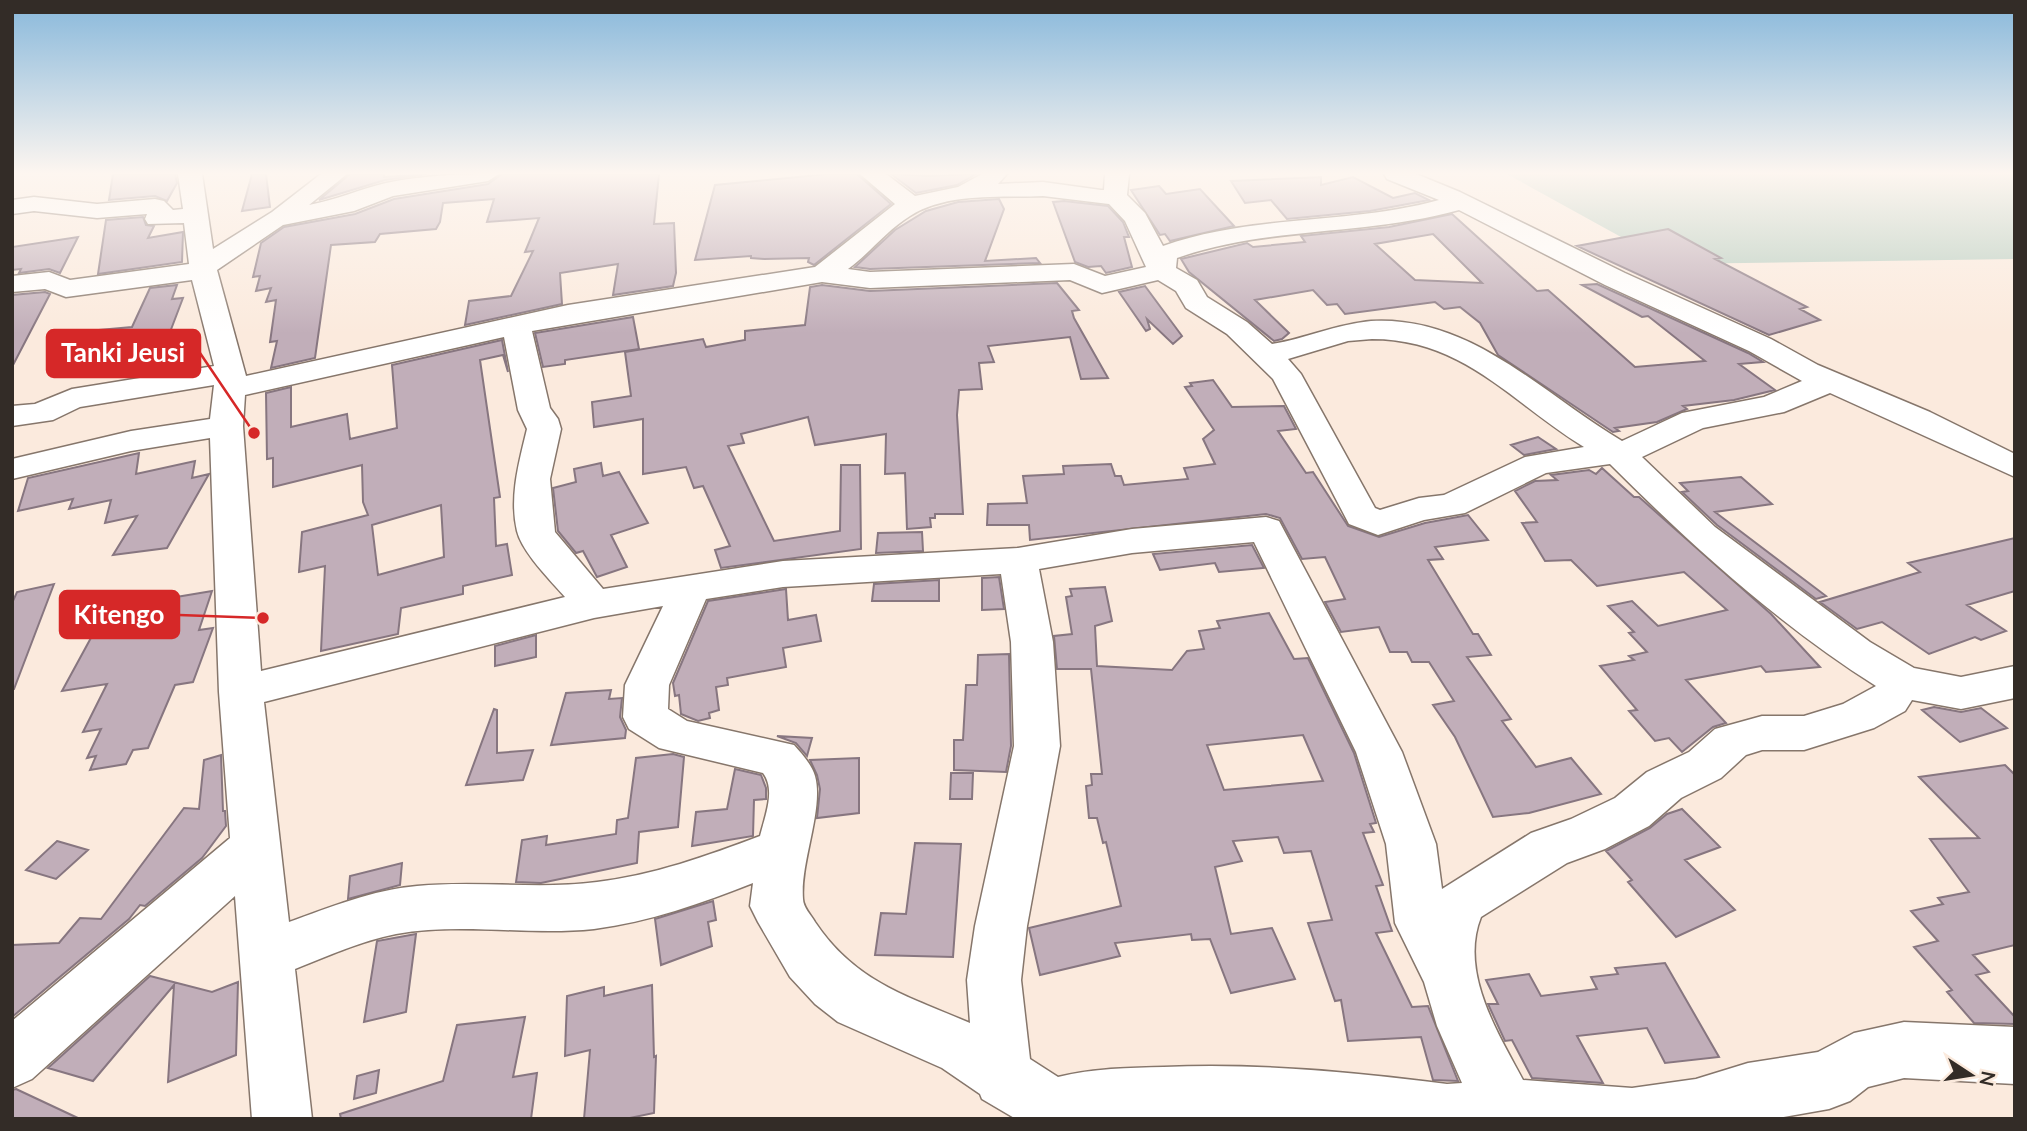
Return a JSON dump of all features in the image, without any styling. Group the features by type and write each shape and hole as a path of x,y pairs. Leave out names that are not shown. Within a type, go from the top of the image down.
{"street":[{"path":"196,227 229,396 241,692 282,1119"},
{"path":"12,284 49,280 66,289 103,286 203,268 264,227"},
{"path":"822,274 849,258 886,227"},
{"path":"1140,227 1163,271 1187,286 1196,302 1219,314 1267,354 1286,374 1347,485 1355,506 1362,516 1378,523 1419,509 1452,506 1537,464 1618,453 1694,420 1773,405 1801,391 1834,382"},
{"path":"1163,271 1164,254 1187,244 1241,234 1312,227"},
{"path":"1511,227 2015,467"},
{"path":"12,469 131,441 229,396 516,326 624,304 822,274 870,280 1074,272 1102,285 1163,271"},
{"path":"516,326 534,410 542,419 544,429 532,479 536,534 554,560 594,604"},
{"path":"1267,354 1291,350 1344,333 1404,330 1481,359 1576,428 1618,453 1702,536 1855,653 1901,681 1961,693 2015,682"},
{"path":"12,415 42,413 72,399 229,396"},
{"path":"241,692 594,604 691,588 783,574 1018,560 1132,541 1266,529 1379,752 1411,844 1421,923 1451,978 1474,1046 1504,1108 1510,1114"},
{"path":"1003,1078 994,980 1001,926 1037,746 1032,642 1018,560"},
{"path":"691,588 647,685 645,717 675,736 778,758 792,776 793,799 782,849 776,906 809,959 834,986 858,1003 962,1048 1055,1113 1088,1099 1201,1095 1319,1098 1447,1114 1632,1118 1696,1109 1748,1093 1829,1080 1854,1062 1904,1050 2015,1056"},
{"path":"1451,978 1448,942 1454,916 1462,902 1549,848 1588,834 1632,812 1664,785 1705,765 1731,741 1762,733 1804,733 1858,716 1890,699 1901,681"},
{"path":"12,1059 254,848"},
{"path":"265,955 394,912 445,906 568,908 649,896 718,876 782,849"}],"green space":[{"path":"1603,227 2015,227 2015,259 1670,264"}],"building":[{"path":"105,227 154,227 148,238 183,232 182,262 98,274"},
{"path":"284,227 437,227 380,234 375,242 331,245 315,358 271,368 277,341 270,342 276,300 266,302 271,288 256,291 260,276 253,277 261,243"},
{"path":"535,227 674,227 676,273 673,286 613,295 618,264 560,273 562,304 465,325 469,301 511,296 533,251 525,252"},
{"path":"704,227 862,227 814,265 808,262 809,258 764,259 751,256 695,260"},
{"path":"900,227 998,227 985,261 1036,258 1040,263 870,269 855,267"},
{"path":"1062,227 1125,227 1129,237 1124,237 1132,267 1106,273 1101,266 1088,267 1075,262"},
{"path":"1155,227 1231,227 1170,241 1165,234 1160,235"},
{"path":"1390,227 1466,227 1537,291 1548,290 1635,367 1705,361 1648,316 1642,317 1582,285 1597,284 1748,353 1763,362 1739,364 1775,390 1734,400 1683,406 1687,409 1657,422 1615,428 1619,431 1613,432 1498,355 1480,323 1460,307 1444,309 1435,302 1345,314 1337,304 1327,305 1313,290 1255,300 1289,333 1274,341 1189,272 1181,259 1247,243 1253,247 1305,242 1301,236","holes":["1433,234 1482,283 1415,280 1375,244"]},
{"path":"1668,229 1721,258 1715,259 1807,307 1800,309 1820,320 1769,335 1577,246"},
{"path":"78,237 60,273 49,269 19,273 21,269 12,270 12,247"},
{"path":"1057,283 1079,310 1072,311 1074,318 1108,378 1081,379 1070,337 988,346 994,362 979,363 982,389 959,390 957,415 963,514 935,514 935,518 930,518 931,527 907,529 905,473 885,474 886,434 815,445 808,417 741,434 744,443 728,446 774,541 840,531 841,465 860,465 861,549 721,568 715,550 730,546 703,486 694,488 686,467 643,474 643,419 594,427 592,402 631,396 625,352 703,339 706,347 745,340 745,331 805,325 810,287 822,285 870,291"},
{"path":"177,285 172,299 183,298 167,340 182,338 165,371 129,377 130,372 125,373 128,364 58,375 88,331 132,327 150,288"},
{"path":"1145,286 1182,336 1173,344 1147,319 1150,329 1146,331 1119,292"},
{"path":"45,292 50,294 12,367 12,295"},
{"path":"633,317 639,349 565,360 565,364 543,367 535,333"},
{"path":"502,340 508,372 503,355 480,360 500,497 494,498 496,546 507,544 512,575 463,586 463,594 401,608 398,634 321,651 325,566 299,572 302,532 368,515 363,502 362,465 273,487 273,458 267,459 266,393 291,387 291,427 347,414 350,439 397,428 392,365","holes":["441,505 444,557 378,575 372,525"]},
{"path":"1213,380 1232,407 1284,406 1296,429 1278,431 1306,473 1313,472 1348,526 1379,537 1425,523 1468,515 1488,540 1435,547 1443,559 1428,560 1473,634 1478,634 1491,655 1467,657 1511,719 1502,721 1536,767 1571,758 1601,794 1529,813 1493,817 1455,737 1433,705 1454,701 1429,662 1412,662 1407,652 1390,652 1379,627 1341,632 1325,602 1345,599 1325,557 1302,559 1280,518 1266,514 1030,540 1029,525 987,525 988,504 1027,503 1023,476 1064,474 1063,466 1111,464 1115,476 1121,476 1124,485 1188,479 1184,468 1215,464 1203,439 1214,430 1185,387 1192,386 1190,383"},
{"path":"1538,437 1556,449 1524,455 1511,445"},
{"path":"139,453 136,474 195,461 192,478 209,474 167,548 113,555 137,516 105,523 111,500 69,509 73,499 18,511 28,478"},
{"path":"601,463 603,476 619,472 648,523 611,535 627,567 597,577 583,551 576,553 558,531 553,488 576,482 574,469"},
{"path":"1602,468 1634,497 1639,497 1771,614 1820,667 1766,672 1761,666 1686,680 1726,723 1713,727 1682,752 1669,738 1655,741 1629,711 1637,710 1600,666 1634,660 1629,656 1647,652 1629,633 1634,632 1608,606 1632,601 1658,626 1727,610 1684,572 1597,586 1571,560 1545,561 1522,523 1537,522 1515,491 1535,481 1557,480 1551,475 1589,470 1596,474"},
{"path":"1741,477 1772,504 1715,512 1826,596 1816,599 1717,525 1682,492 1688,491 1680,483"},
{"path":"922,532 923,551 876,553 878,533"},
{"path":"2015,538 2015,591 1967,605 2006,631 1981,640 1975,637 1929,654 1882,622 1857,629 1820,602 1920,572 1908,563"},
{"path":"1252,545 1264,568 1219,572 1215,563 1160,570 1153,554"},
{"path":"999,577 1004,609 982,610 982,578"},
{"path":"939,580 939,601 872,601 874,584"},
{"path":"54,584 12,689 12,603 17,592"},
{"path":"1105,587 1112,621 1095,626 1097,666 1172,670 1187,651 1204,649 1199,631 1220,628 1217,621 1269,613 1294,659 1308,658 1354,753 1376,823 1370,824 1374,832 1363,833 1383,885 1376,886 1392,931 1376,933 1412,1007 1428,1006 1458,1081 1433,1080 1421,1037 1348,1041 1341,1000 1335,1001 1308,923 1332,920 1311,851 1284,853 1278,837 1233,841 1242,861 1215,867 1231,934 1272,928 1295,979 1231,993 1210,939 1192,940 1191,934 1115,943 1120,956 1040,975 1029,928 1121,906 1106,842 1103,843 1097,818 1089,818 1086,786 1092,785 1091,774 1102,774 1091,669 1057,669 1054,636 1072,634 1066,597 1072,596 1070,589","holes":["1303,735 1323,781 1224,790 1207,745"]},
{"path":"786,589 788,620 816,615 821,641 783,648 786,667 727,678 728,685 716,687 719,710 709,713 710,718 698,721 681,714 679,695 675,696 673,683 708,601"},
{"path":"212,591 199,630 213,628 193,682 175,685 148,748 133,750 126,764 90,770 96,756 87,758 101,729 83,732 107,684 62,691 92,636 98,635 105,609"},
{"path":"536,635 536,657 495,666 495,646"},
{"path":"1009,654 1011,746 1006,772 954,770 954,740 963,740 966,685 977,685 978,655"},
{"path":"611,690 609,699 622,698 620,717 626,730 625,738 551,745 566,693"},
{"path":"1934,707 1961,712 1981,708 2007,728 1960,742 1922,710"},
{"path":"494,709 497,710 497,753 533,750 523,780 466,785"},
{"path":"777,736 812,738 807,756 796,743"},
{"path":"673,754 684,757 678,827 639,832 637,863 541,883 516,882 522,840 547,836 546,845 616,834 617,820 628,818 636,758"},
{"path":"221,755 226,826 202,858 145,906 140,905 129,919 12,1017 12,945 59,943 80,918 101,919 184,808 199,809 204,760"},
{"path":"859,758 859,813 817,818 820,789 810,760"},
{"path":"2005,765 2015,775 2015,945 1973,955 1989,972 1976,975 2015,1017 2015,1024 1974,1023 1947,992 1952,990 1914,947 1938,941 1911,911 1943,904 1938,898 1969,892 1930,839 1979,838 1919,777"},
{"path":"735,769 761,775 766,788 766,799 754,800 753,836 692,846 696,812 727,809"},
{"path":"951,773 973,773 972,799 950,799"},
{"path":"1682,809 1720,847 1685,860 1735,910 1676,937 1628,882 1632,880 1606,851 1650,828 1667,814"},
{"path":"57,841 88,850 56,879 26,870"},
{"path":"915,843 961,844 953,957 875,955 881,913 906,914"},
{"path":"402,863 400,885 348,899 350,876"},
{"path":"713,901 716,920 708,922 712,946 661,965 655,919"},
{"path":"416,934 406,1012 364,1022 377,941"},
{"path":"1665,963 1719,1057 1665,1063 1647,1028 1577,1036 1603,1083 1532,1078 1512,1040 1505,1041 1488,1004 1498,1004 1486,980 1529,974 1541,996 1597,989 1591,977 1618,974 1615,968"},
{"path":"150,976 212,992 238,982 236,1055 168,1082 174,985 93,1081 48,1068"},
{"path":"652,985 654,1057 656,1056 654,1113 625,1119 584,1119 590,1050 565,1056 567,996 604,987 604,996"},
{"path":"525,1017 513,1077 537,1073 531,1119 341,1119 340,1114 443,1081 457,1025"},
{"path":"379,1070 376,1093 354,1099 357,1076"},
{"path":"16,1089 80,1119 12,1119 12,1090"}],"place":[{"name":"Tanki Jeusi","path":"254,433"},
{"name":"Kitengo","path":"263,618"}]}
